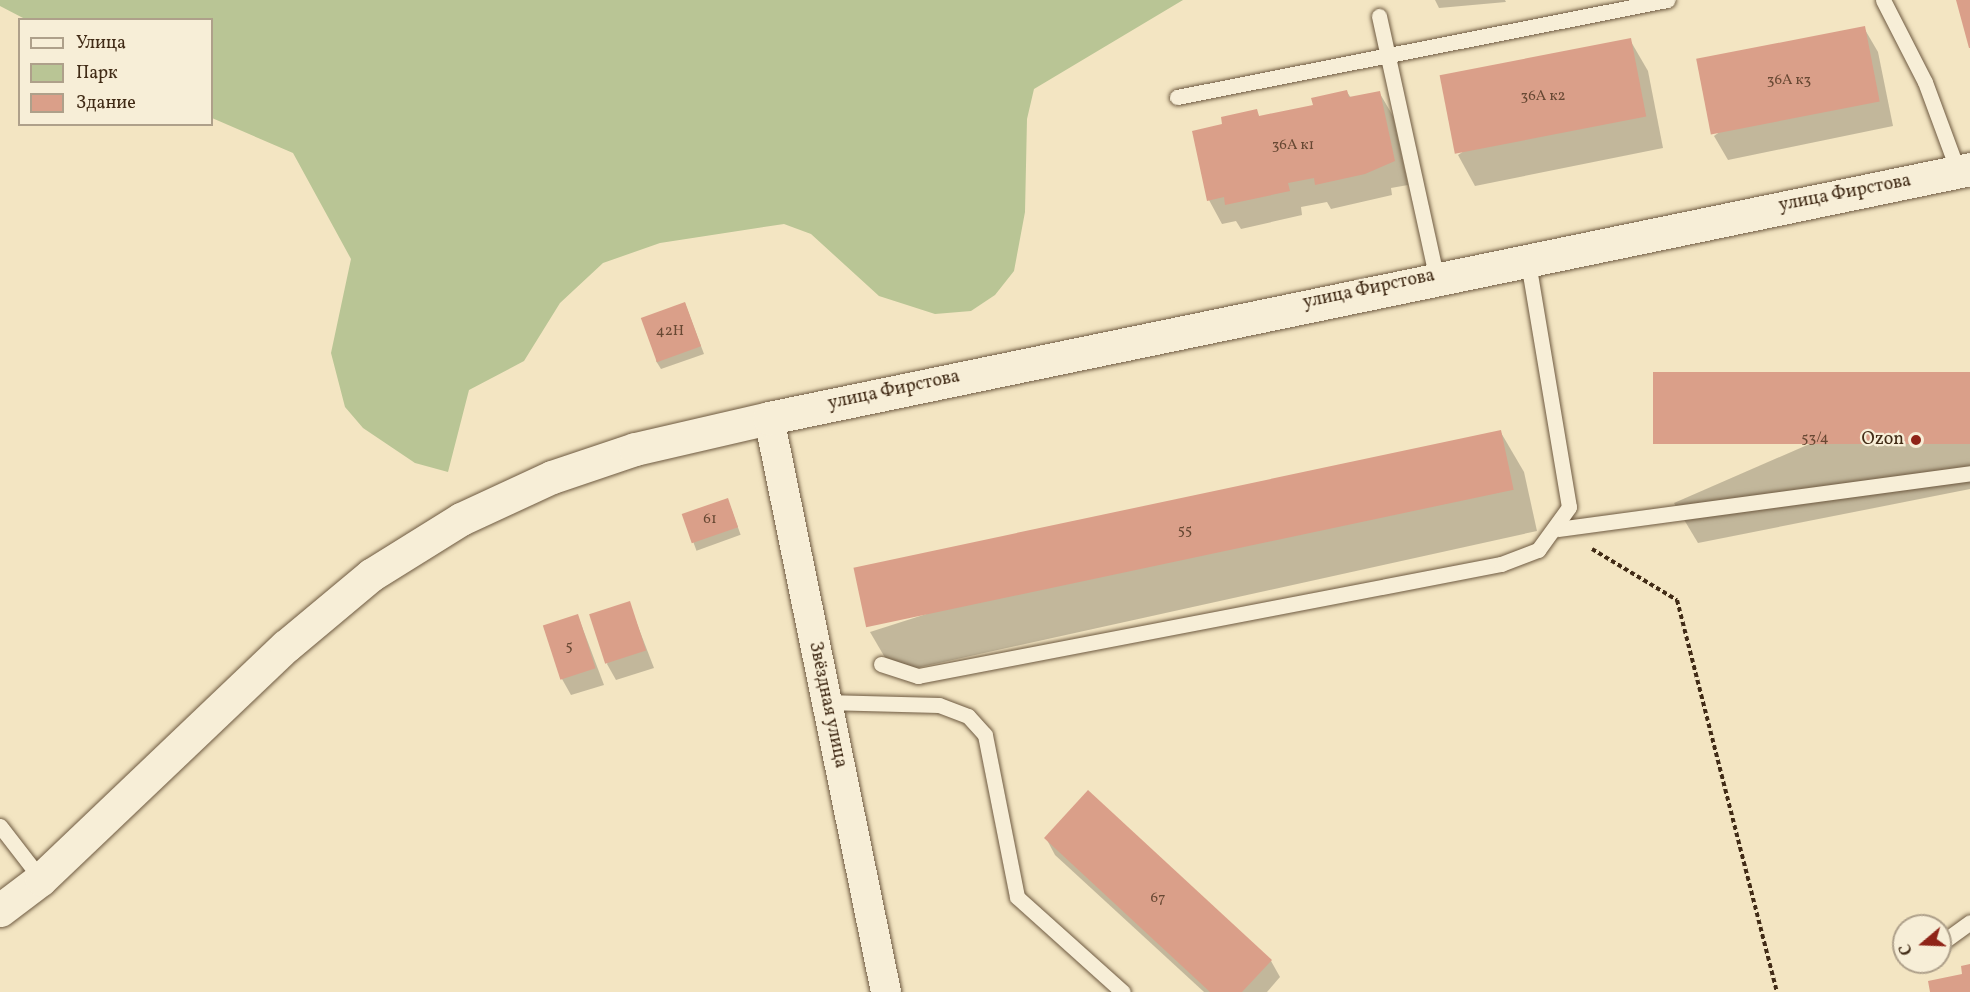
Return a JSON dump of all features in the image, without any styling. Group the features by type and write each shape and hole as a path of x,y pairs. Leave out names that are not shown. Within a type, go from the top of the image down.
{"main road":[{"name":"улица Фирстова","path":"0,910 41,879 286,646 371,575 461,519 552,477 635,449 769,418 1527,257 1964,170"}],"street":[{"name":"Звёздная улица","path":"769,418 825,702 886,992"}],"lane":[{"path":"1177,97 1667,0"},
{"path":"1883,0 1925,82 1964,170"},
{"path":"1380,16 1436,276"},
{"path":"881,664 918,675 1501,564 1538,550 1558,529 1569,507 1527,257"},
{"path":"1558,529 1970,473"},
{"path":"825,702 939,705 968,716 986,735 1017,897 1123,992"},
{"path":"0,826 41,879"},
{"path":"1952,935 1970,921"}],"path":[{"path":"1558,529 1677,600 1777,992"}],"green space":[{"path":"0,0 1183,0 1034,89 1027,119 1025,212 1014,271 995,295 971,311 935,314 879,296 811,234 784,224 660,243 603,263 560,303 524,361 469,390 448,472 415,463 363,428 345,407 331,353 351,259 293,153 213,118 213,18 23,18 0,6"}],"building":[{"path":"1956,0 1970,0 1970,48 1969,48"},
{"path":"1865,26 1880,102 1711,134 1696,59"},
{"path":"1631,38 1646,117 1455,154 1440,75"},
{"path":"1347,90 1349,97 1380,91 1395,161 1365,174 1315,185 1314,178 1288,183 1290,191 1225,205 1224,197 1207,201 1192,131 1222,124 1221,117 1257,109 1259,116 1313,105 1311,98"},
{"path":"685,302 701,346 657,362 641,318"},
{"path":"1653,372 1970,372 1970,444 1653,444"},
{"path":"1501,430 1514,490 866,627 853,568"},
{"path":"728,498 738,527 692,543 682,514"},
{"path":"630,601 646,650 605,664 589,614"},
{"path":"578,614 596,668 560,680 543,625"},
{"path":"1088,790 1272,960 1242,992 1210,992 1044,838"},
{"path":"1970,964 1970,992 1930,992 1928,981 1962,974 1961,966"}],"place":[{"name":"Ozon","path":"1916,440"}]}
